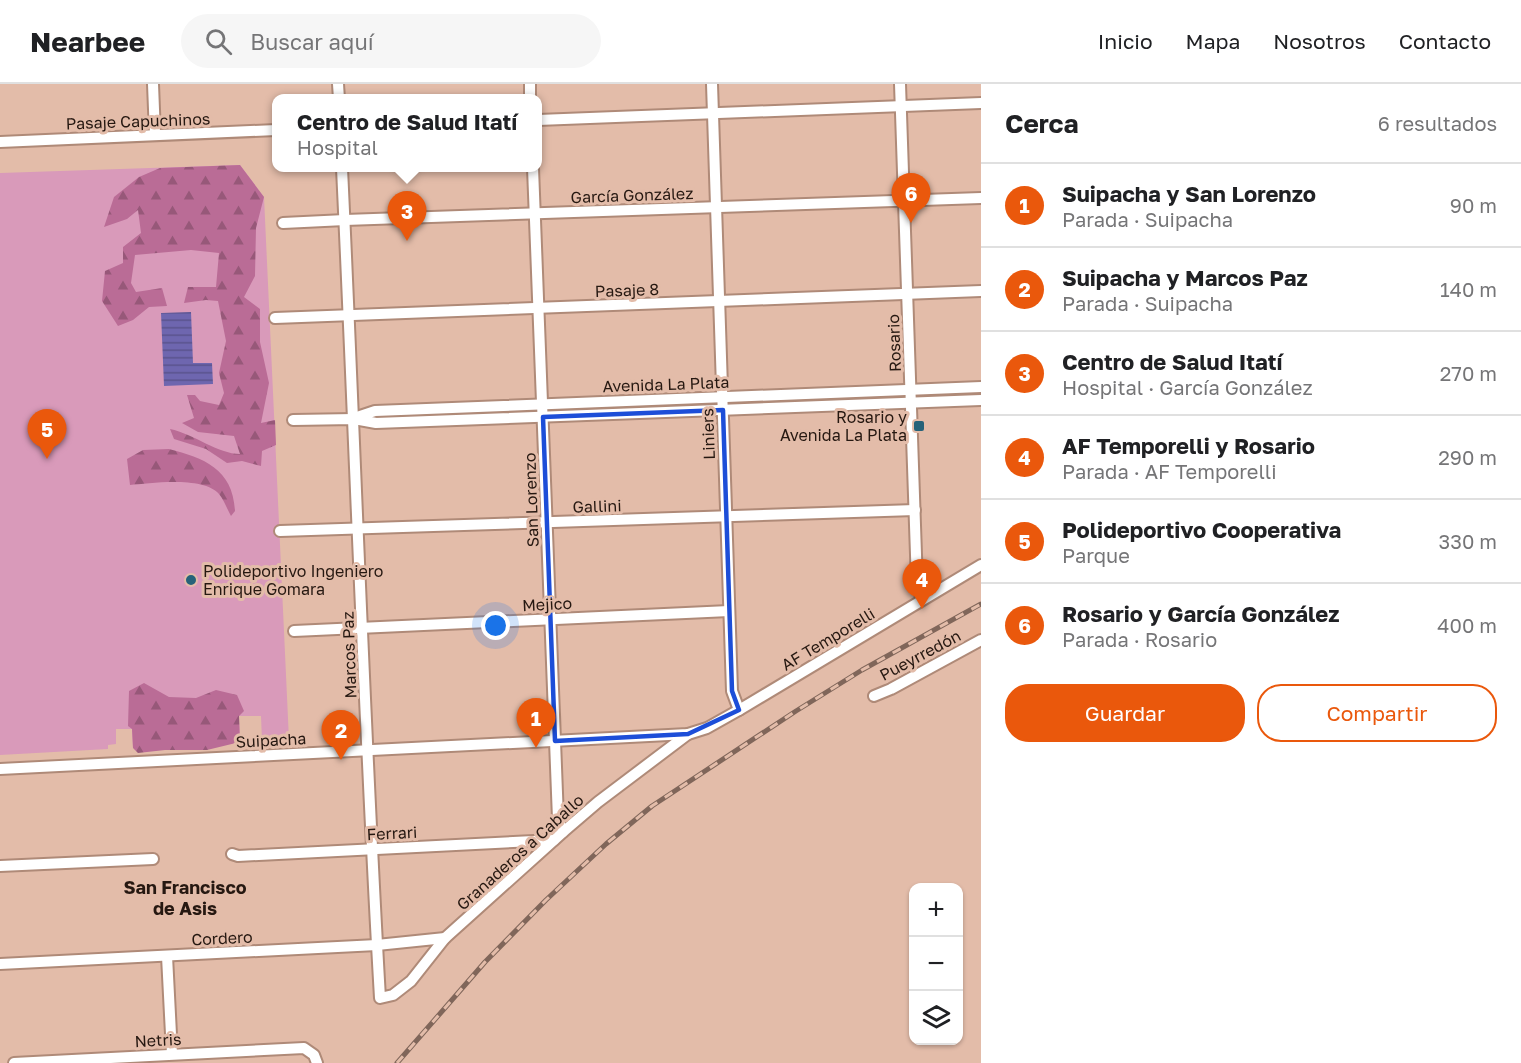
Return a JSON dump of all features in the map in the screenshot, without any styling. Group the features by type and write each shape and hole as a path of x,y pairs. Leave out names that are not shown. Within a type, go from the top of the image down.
{"street":[{"path":"153,84 155,135"},
{"name":"Liniers","path":"712,84 732,691 739,710"},
{"name":"Rosario","path":"900,84 917,584 922,600"},
{"path":"542,120 981,103"},
{"name":"Pasaje Capuchinos","path":"0,142 272,130"},
{"name":"Marcos Paz","path":"342,172 359,528 366,750 380,999"},
{"name":"San Lorenzo","path":"533,172 558,819 563,832"},
{"name":"García González","path":"283,224 981,198"},
{"name":"Pasaje 8","path":"275,318 981,291"},
{"name":"Avenida La Plata","path":"354,418 375,411 981,387"},
{"name":"Avenida La Plata","path":"293,420 354,418 376,423 981,400"},
{"name":"Gallini","path":"280,531 915,510"},
{"name":"AF Temporelli","path":"688,734 707,728 739,710 981,565"},
{"name":"Mejico","path":"294,631 729,611"},
{"name":"Pueyrredón","path":"874,696 981,640"},
{"name":"Suipacha","path":"0,769 688,734"},
{"name":"Granaderos a Caballo","path":"380,999 393,995 411,981 445,938 563,832 598,802 688,734"},
{"name":"Ferrari","path":"232,854 238,856 554,840"},
{"path":"0,866 153,859"},
{"name":"Cordero","path":"0,964 377,945 445,938"},
{"path":"167,956 172,1054"},
{"name":"Netris","path":"14,1063 304,1048 314,1055 317,1063"}],"highlighted area":[{"path":"723,410 732,691 739,710 688,734 555,741 543,417"}],"shaded area":[{"name":"Polideportivo Ingeniero Enrique Gomara","path":"240,165 264,197 289,740 262,741 261,716 239,716 240,742 133,748 132,729 116,729 116,744 108,745 108,749 0,755 0,173"},
{"path":"191,312 193,363 212,363 213,384 164,386 161,313"}],"green space":[{"path":"240,165 264,197 256,228 255,276 244,297 260,309 260,342 269,383 261,423 275,420 276,445 262,451 261,466 242,461 227,463 206,449 174,439 170,429 223,451 240,454 234,436 198,432 182,423 194,418 187,395 195,395 200,401 219,405 224,393 219,373 226,341 218,301 184,303 188,287 216,287 219,253 191,250 135,255 131,283 136,292 162,288 167,306 149,307 133,320 118,326 102,301 105,271 123,263 123,247 141,233 138,210 127,219 104,227 114,197 139,177 160,168"},
{"path":"169,449 205,461 222,475 233,497 235,511 231,516 219,494 212,488 177,482 130,485 127,459 143,450"},
{"path":"144,683 169,697 196,698 216,690 237,695 244,711 239,716 240,742 207,750 165,750 138,753 133,748 132,729 128,726 129,691"}],"railway":[{"path":"397,1063 485,962 546,900 606,844 652,806 862,670 981,604"}],"place":[{"name":"Rosario y García González","path":"911,223"},
{"name":"Centro de Salud Itatí","path":"407,241"},
{"name":"Rosario y Avenida La Plata","path":"919,426"},
{"name":"Polideportivo Cooperativa","path":"47,459"},
{"name":"Polideportivo Ingeniero Enrique Gomara","path":"191,580"},
{"name":"AF Temporelli y Rosario","path":"922,609"},
{"name":"Suipacha y San Lorenzo","path":"536,748"},
{"name":"Suipacha y Marcos Paz","path":"341,760"}],"district":[{"name":"San Francisco de Asis","path":"185,897"}]}
